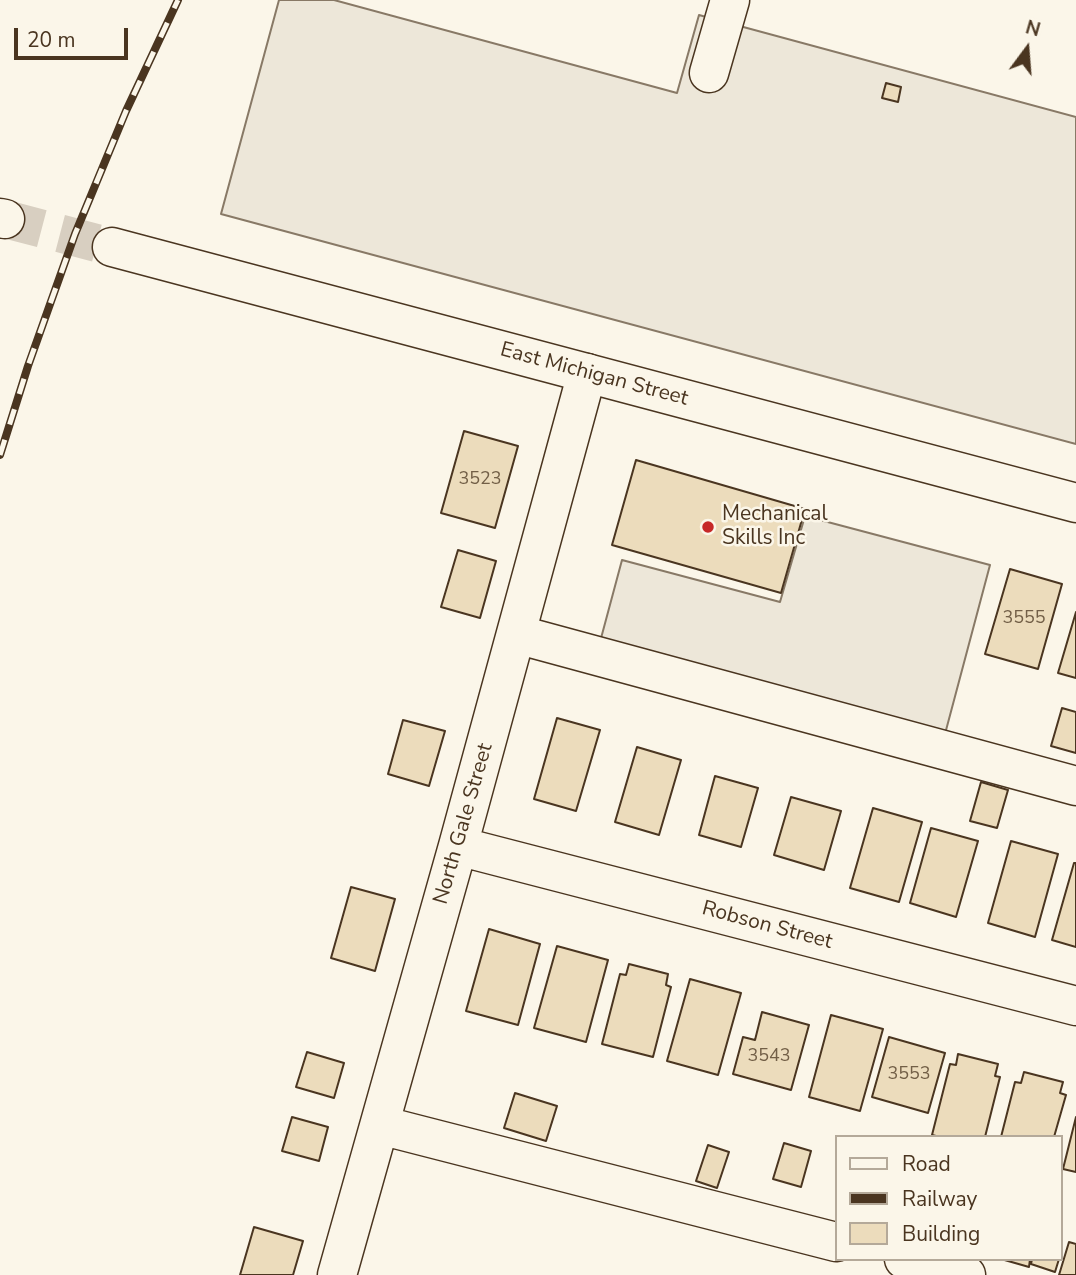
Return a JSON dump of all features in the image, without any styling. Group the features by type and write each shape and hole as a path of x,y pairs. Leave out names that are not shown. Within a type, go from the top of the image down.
{"street":[{"path":"709,73 730,0"},
{"name":"East Michigan Street","path":"113,247 1076,503"},
{"name":"North Gale Street","path":"337,1275 587,373"},
{"path":"516,634 1076,786"},
{"name":"Robson Street","path":"458,846 1076,1006"},
{"path":"380,1125 834,1241"},
{"path":"912,1261 966,1275"}],"shaded area":[{"path":"279,0 334,0 677,93 699,15 1076,117 1076,444 221,214"},
{"path":"805,516 990,565 945,734 600,642 622,560 780,602"}],"building":[{"path":"886,83 901,87 898,102 882,98"},
{"path":"464,431 518,446 495,528 441,513"},
{"name":"Mechanical Skills Inc","path":"636,460 805,509 781,593 612,545"},
{"path":"458,550 496,561 480,618 441,607"},
{"path":"1010,569 1062,584 1038,669 985,654"},
{"path":"1076,612 1076,678 1058,673"},
{"path":"1062,708 1076,712 1076,753 1051,746"},
{"path":"557,718 600,730 576,811 534,799"},
{"path":"403,720 445,731 429,786 388,774"},
{"path":"637,747 681,760 659,835 615,822"},
{"path":"715,776 758,788 741,847 699,835"},
{"path":"981,782 1008,790 997,828 970,821"},
{"path":"791,797 841,811 824,870 774,855"},
{"path":"873,808 922,822 899,902 850,888"},
{"path":"931,828 978,841 956,917 910,903"},
{"path":"1011,841 1058,854 1035,937 988,923"},
{"path":"1076,863 1076,947 1052,940"},
{"path":"351,887 395,899 375,971 331,958"},
{"path":"489,929 540,944 518,1025 466,1011"},
{"path":"557,946 608,960 586,1042 534,1028"},
{"path":"629,964 668,974 666,985 671,987 653,1057 602,1044 620,974 626,975"},
{"path":"690,979 741,993 718,1075 667,1061"},
{"path":"762,1012 809,1025 791,1090 733,1074 743,1037 755,1040"},
{"path":"831,1015 883,1029 860,1111 809,1097"},
{"path":"889,1037 945,1053 928,1113 872,1097"},
{"path":"307,1052 344,1063 334,1098 296,1087"},
{"path":"958,1054 998,1064 995,1076 1000,1077 986,1135 932,1135 950,1064 956,1065"},
{"path":"1024,1072 1063,1082 1060,1093 1066,1095 1055,1135 1002,1135 1015,1082 1021,1083"},
{"path":"515,1093 557,1106 546,1141 504,1128"},
{"path":"292,1117 328,1127 319,1161 282,1151"},
{"path":"1076,1117 1076,1172 1063,1169"},
{"path":"784,1143 811,1151 801,1187 773,1179"},
{"path":"708,1145 729,1152 717,1188 696,1181"},
{"path":"254,1227 303,1241 293,1275 240,1275"},
{"path":"1069,1242 1076,1244 1076,1275 1059,1275"},
{"path":"1008,1261 1030,1261 1029,1267"},
{"path":"1032,1261 1058,1261 1055,1272 1031,1264"}],"tunnel":[{"path":"5,219 112,247"}],"railway":[{"path":"0,455 75,234 126,111 178,0"}],"place":[{"name":"Mechanical Skills Inc","path":"708,527"}]}
